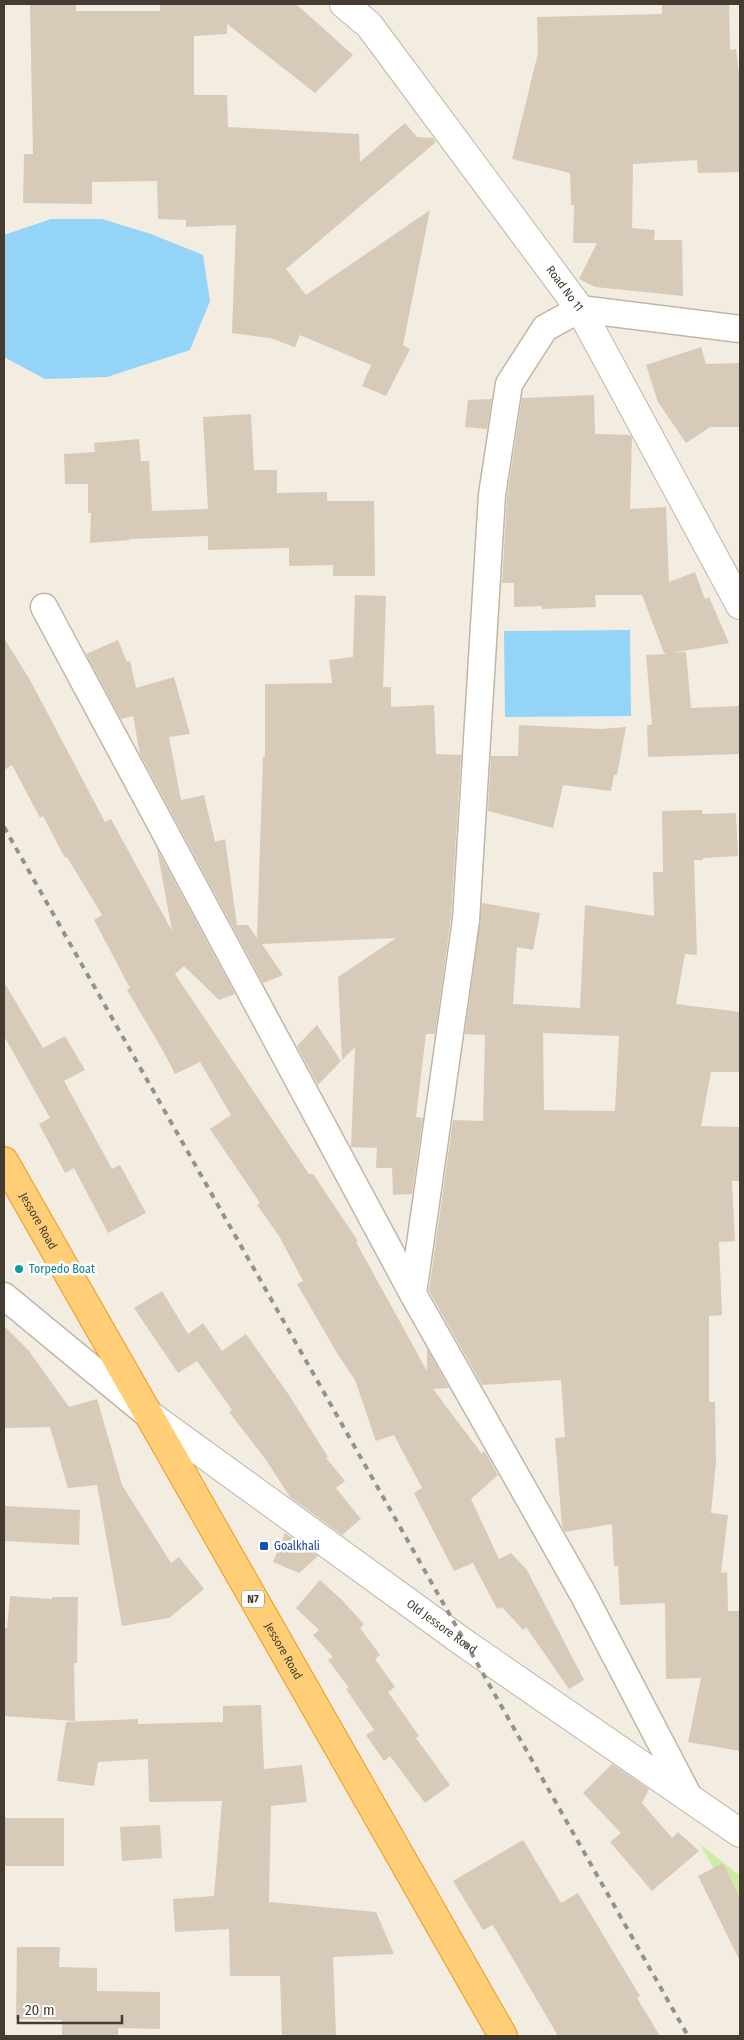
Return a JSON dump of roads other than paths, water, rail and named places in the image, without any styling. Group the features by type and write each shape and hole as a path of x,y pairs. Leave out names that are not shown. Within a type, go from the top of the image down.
{"highway":[{"name":"Jessore Road","path":"4,1161 503,2036"}],"street":[{"name":"Road No 11","path":"344,4 369,25 580,309 740,605"},
{"path":"413,1294 466,920 492,495 509,384 545,328 580,309 740,329"},
{"path":"44,607 413,1294 583,1594 688,1795"},
{"path":"4,1296 147,1413"},
{"name":"Old Jessore Road","path":"147,1413 467,1645 688,1795 740,1833"}],"water":[{"path":"51,219 102,219 151,234 203,255 210,301 190,350 107,377 45,379 4,357 4,235"},
{"path":"630,630 631,716 505,717 504,631"}],"railway":[{"path":"4,827 688,2036"}],"place":[{"name":"Torpedo Boat","path":"19,1269"},
{"name":"Goalkhali","path":"264,1546"}]}
